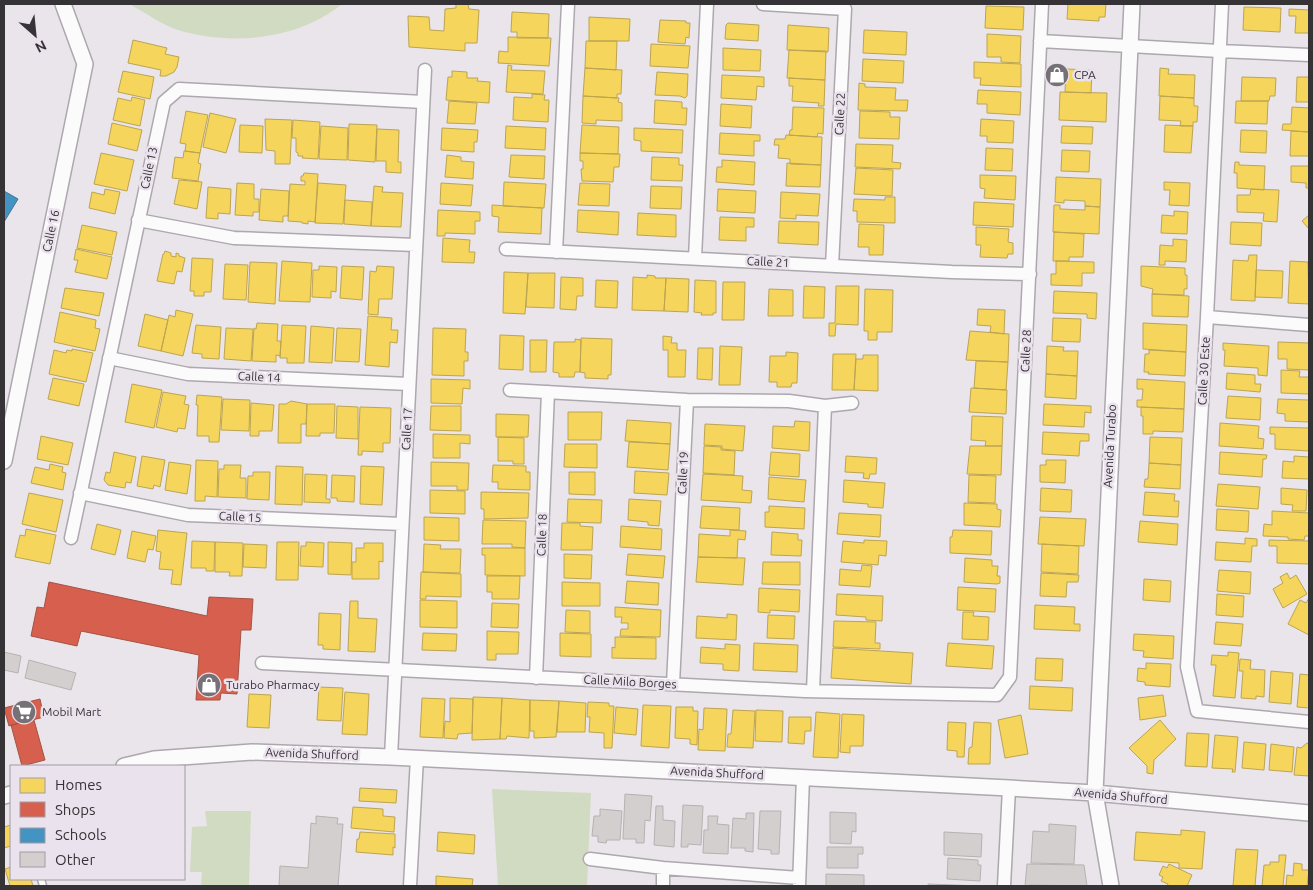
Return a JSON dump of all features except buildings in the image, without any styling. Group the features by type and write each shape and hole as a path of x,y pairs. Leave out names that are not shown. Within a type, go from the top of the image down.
{"street":[{"name":"Calle 16","path":"4,461 85,64 63,4"},
{"path":"556,252 568,4"},
{"path":"695,258 707,4"},
{"name":"Calle 22","path":"764,4 845,9 832,266"},
{"name":"Calle 28","path":"997,695 1010,677 1042,4"},
{"name":"Avenida Turabo","path":"1111,886 1094,794 1132,4"},
{"name":"Calle 30 Este","path":"1222,4 1207,317 1187,667 1197,711 1309,722"},
{"path":"1040,41 1219,52 1309,55"},
{"name":"Calle 17","path":"391,757 425,70"},
{"name":"Calle 13","path":"70,538 164,102 179,89 423,102"},
{"path":"138,220 234,238 416,245"},
{"name":"Calle 21","path":"506,249 1030,274"},
{"path":"1207,317 1309,324"},
{"name":"Calle 14","path":"110,358 188,374 410,384"},
{"path":"510,390 687,400 789,401 825,406 852,403"},
{"name":"Calle 18","path":"536,678 548,392"},
{"name":"Calle 19","path":"673,684 687,400"},
{"path":"813,691 825,406"},
{"name":"Calle 15","path":"80,493 188,515 402,524"},
{"name":"Calle Milo Borges","path":"262,663 813,691 997,695"},
{"name":"Avenida Shufford","path":"128,765 154,759 252,752 417,758 1009,788 1309,813"},
{"path":"410,886 417,758"},
{"path":"590,859 799,882 803,777"},
{"path":"1004,886 1009,788"},
{"path":"663,868 663,886"}],"green space":[{"path":"130,4 342,4 305,26 285,32 242,38 220,38 198,35 172,28"},
{"path":"492,789 591,793 587,886 498,886"},
{"path":"205,811 251,811 249,886 201,886 202,872 190,872 192,827 207,826"}],"place":[{"name":"CPA","path":"1057,75"},
{"name":"Turabo Pharmacy","path":"209,685"},
{"name":"Mobil Mart","path":"24,712"}]}
